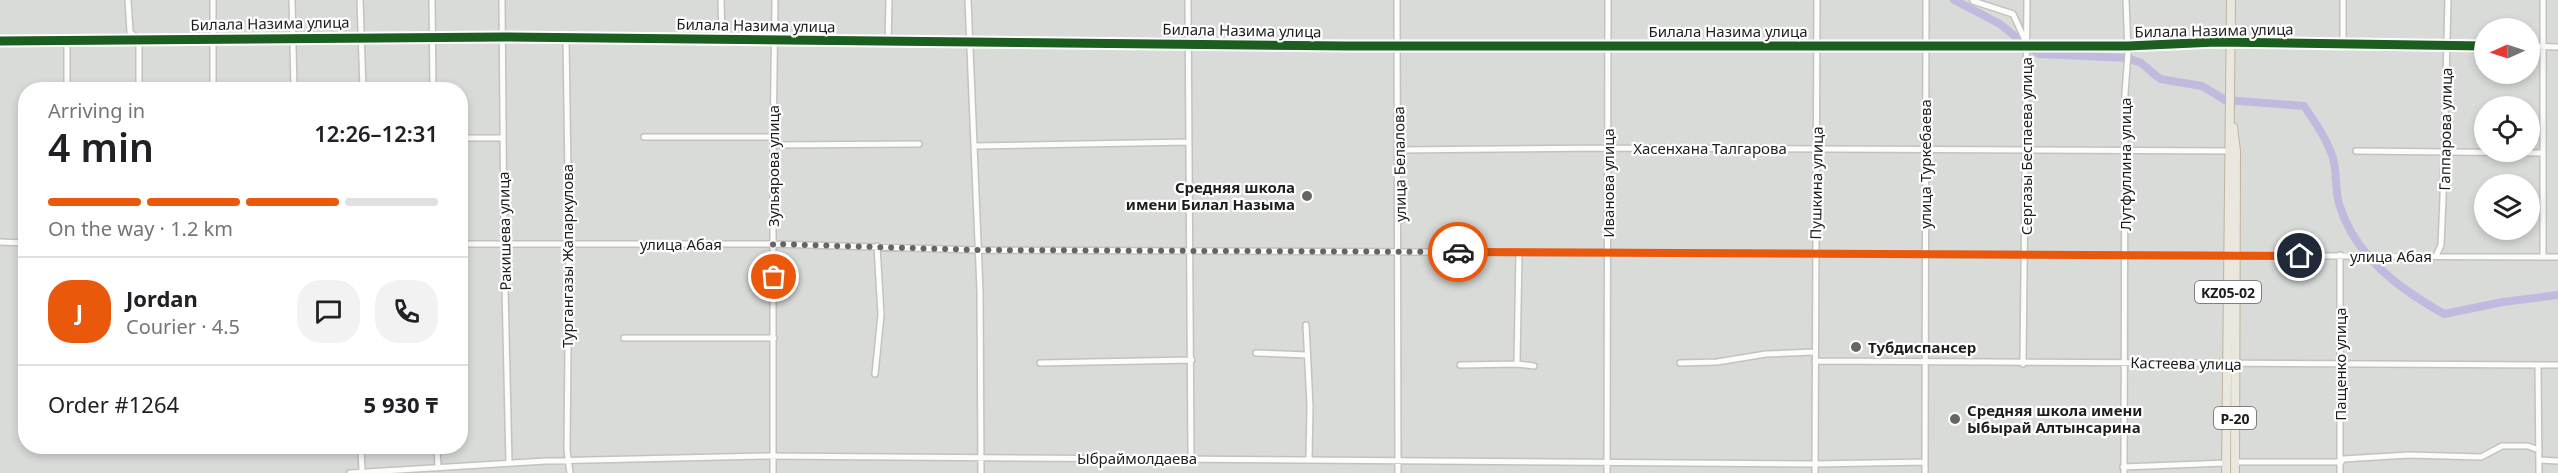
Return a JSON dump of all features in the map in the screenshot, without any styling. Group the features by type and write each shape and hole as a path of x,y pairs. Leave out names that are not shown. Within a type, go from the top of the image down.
{"highway":[{"name":"KZ05-02","path":"2231,0 2231,364"},
{"name":"Р-20","path":"2231,364 2230,463 2235,473"},
{"path":"2226,473 2230,463"}],"street":[{"path":"128,0 130,32 139,40 139,82"},
{"path":"213,0 213,82"},
{"path":"291,0 294,82"},
{"path":"360,0 363,82"},
{"path":"432,0 432,82"},
{"name":"Ракишева улица","path":"502,0 509,463"},
{"path":"721,0 722,38"},
{"name":"Зульярова улица","path":"773,473 772,145 775,0"},
{"path":"888,42 889,0"},
{"path":"968,0 978,250 981,473"},
{"path":"1188,0 1191,457"},
{"name":"улица Белалова","path":"1397,0 1400,252 1398,473"},
{"name":"Иванова улица","path":"1607,473 1608,0"},
{"name":"Пушкина улица","path":"1815,473 1816,0"},
{"name":"улица Туркебаева","path":"1924,473 1926,0"},
{"name":"Сергазы Беспаева улица","path":"2023,364 2027,0"},
{"name":"Лутфуллина улица","path":"2124,470 2125,93 2128,53 2126,0"},
{"path":"2343,0 2343,44"},
{"name":"Гаппарова улица","path":"2436,256 2441,245 2448,0"},
{"path":"2543,0 2543,257"},
{"path":"1973,1 2013,14 2025,43"},
{"name":"Билала Назима улица","path":"0,41 503,37 1397,46 1816,46 2025,43 2127,46 2231,43 2474,46"},
{"name":"Тургангазы Жапаркулова","path":"566,38 569,244 568,461 570,473"},
{"path":"67,40 67,82"},
{"path":"2540,46 2558,47"},
{"path":"644,137 773,137"},
{"path":"468,138 503,138"},
{"path":"975,146 1188,142"},
{"path":"772,145 919,144"},
{"name":"Хасенхана Талгарова","path":"1399,150 1608,148 2232,151"},
{"path":"2356,151 2543,153"},
{"path":"0,243 18,243"},
{"name":"улица Абая","path":"468,244 773,244 978,250 1189,249 2558,257"},
{"path":"875,374 881,315 877,246"},
{"path":"1517,364 1519,252"},
{"name":"Пащенко улица","path":"2340,255 2340,473"},
{"path":"1306,325 1310,406 1309,458"},
{"path":"624,338 774,338"},
{"path":"1680,363 1717,362 1766,354 1815,352"},
{"path":"1256,353 1308,355"},
{"path":"1040,363 1192,360"},
{"name":"Кастеева улица","path":"1815,361 2558,366"},
{"path":"1460,365 1534,366"},
{"path":"2538,365 2539,473"},
{"path":"2124,470 2230,463 2341,462 2343,459 2409,454 2481,457 2502,446 2528,446 2539,450"},
{"path":"362,454 362,472"},
{"path":"437,454 438,468"},
{"name":"Ыбраймолдаева","path":"350,473 509,463 773,456 1191,457 1815,464 1924,462"},
{"path":"2540,460 2558,461"}],"shaded area":[{"path":"0,0 2558,0 2558,473 0,473"}],"waterway":[{"path":"1954,0 2000,24 2022,42"},
{"path":"2032,49 2039,54 2128,58 2141,63 2160,79 2202,86 2225,100 2304,106 2330,151 2339,204 2346,223 2356,239 2380,269 2410,293 2444,314 2503,302 2558,295"}],"cycle path":[{"path":"0,41 503,37 1346,46 2128,46 2216,42 2474,46"}],"way so far":[{"path":"774,277 773,244 978,250 1458,252"}],"place":[{"name":"Средняя школа имени Билал Назыма","path":"1307,196"},
{"name":"Тубдиспансер","path":"1856,347"},
{"name":"Средняя школа имени Ыбырай Алтынсарина","path":"1955,419"}],"route":[{"path":"1458,252 2300,256"}]}
